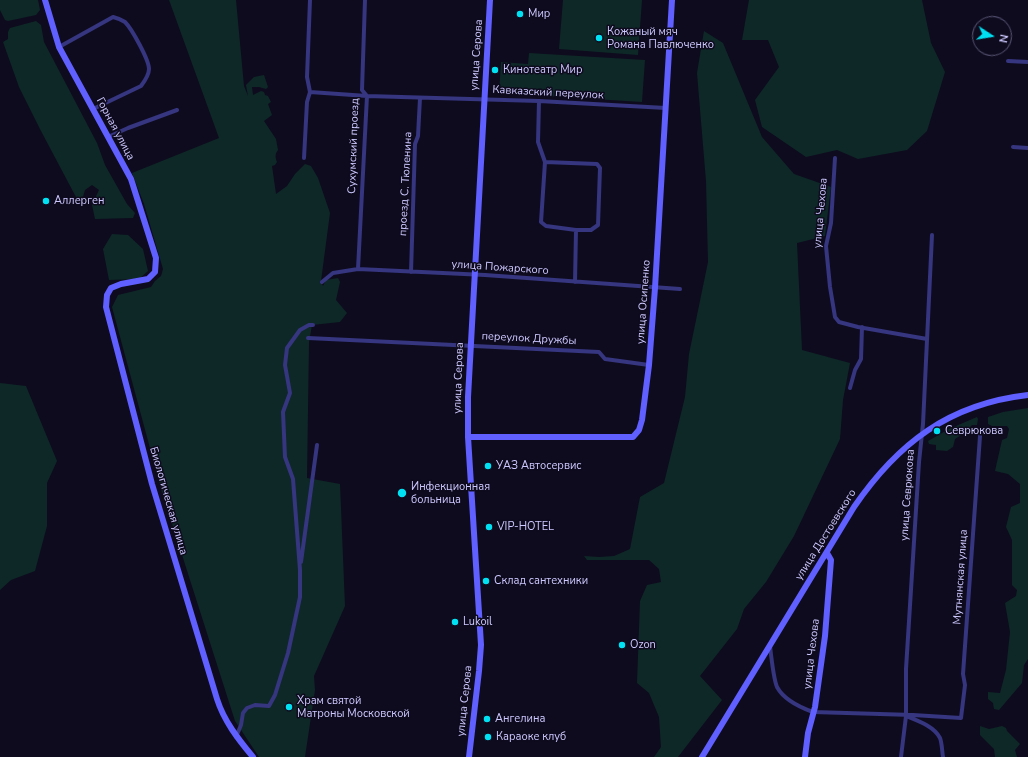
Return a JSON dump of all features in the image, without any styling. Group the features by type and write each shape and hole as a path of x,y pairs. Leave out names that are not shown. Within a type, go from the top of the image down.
{"street":[{"name":"Горная улица","path":"45,0 59,47 131,179 156,258 155,272"},
{"path":"304,158 307,102 310,92 307,77 310,0"},
{"name":"Сухумский проезд","path":"358,269 367,96 362,90 365,0"},
{"name":"улица Серова","path":"469,757 479,671 480,645 468,437 470,345 490,0"},
{"name":"улица Осипенко","path":"468,437 633,437 639,430 642,420 649,365 655,288 672,0"},
{"path":"59,47 114,17 124,22 137,40 147,61 149,70 143,83 141,86 93,109"},
{"path":"1008,61 1028,62"},
{"name":"Кавказский переулок","path":"310,92 367,96 539,101 666,108"},
{"name":"проезд С. Тюленина","path":"411,272 415,144 418,136 420,98"},
{"path":"539,101 538,142 545,162 541,222 546,226 576,230 591,230 598,225 600,168 597,164 545,162"},
{"path":"108,137 176,110"},
{"path":"1013,146 1028,148"},
{"name":"улица Чехова","path":"835,158 831,223 826,246 830,287 835,317 839,322 862,328"},
{"path":"575,282 576,230"},
{"name":"улица Севрюкова","path":"901,757 906,716 906,669 928,339 932,235"},
{"name":"улица Пожарского","path":"322,282 333,273 358,269 474,275 680,289"},
{"name":"Биологическая улица","path":"155,272 148,279 122,284 112,288 107,295 106,307 152,484 221,712 236,736 253,757"},
{"path":"236,736 242,725 243,713 247,708 255,705 269,706 275,695 295,628 300,598 300,570 293,479 285,457 283,412 290,393 285,365 287,348 293,338 300,330 313,325"},
{"path":"850,388 854,370 861,359 862,328 928,339"},
{"name":"переулок Дружбы","path":"308,338 599,352 605,359 649,365"},
{"name":"улица Достоевского","path":"702,757 827,554 854,507 877,475 908,445 941,422 961,412 1000,398 1028,394"},
{"name":"Мутнянская улица","path":"906,716 913,715 961,718 965,686 963,674 980,436"},
{"path":"300,570 317,445"},
{"name":"улица Чехова","path":"805,757 808,733 815,708 825,636 831,560 827,554"},
{"path":"770,645 777,686 786,697 799,707 813,712 906,716 935,731 940,739 942,757"}],"green space":[{"path":"0,0 38,0 40,10 36,15 8,21 5,20 0,10"},
{"path":"169,0 236,0 244,86 248,96 246,85 254,77 264,75 268,87 266,89 252,87 253,95 261,91 264,92 271,102 268,104 272,115 264,121 276,139 278,150 276,153 277,162 272,166 276,194 287,186 295,174 305,164 311,166 318,178 330,213 321,281 323,286 326,280 338,278 340,282 336,300 347,313 340,322 312,325 309,342 307,478 340,484 345,606 314,676 315,690 305,757 259,757 235,721 161,489 112,307 118,295 151,287 161,276 163,269 144,204 132,173 219,138"},
{"name":"Кожаный мяч Романа Павлюченко","path":"563,0 642,0 638,55 559,49"},
{"path":"749,0 922,0 931,43 945,72 927,131 907,150 858,159 837,150 806,157 762,127 755,100 779,67 768,40 742,40"},
{"path":"36,21 41,25 44,42 97,143 105,165 127,204 135,213 133,218 95,219 92,205 99,190 92,185 85,190 82,200 77,199 19,87 3,42 8,39 8,32 10,28"},
{"path":"704,31 723,43 762,137 794,174 831,187 825,236 797,243 802,350 850,363 843,400 840,439 794,536 766,582 744,609 737,629 700,676 722,700 678,757 654,757 661,747 659,717 649,693 637,683 640,601 647,585 661,582 659,569 649,560 587,560 584,556 614,556 630,549 640,497 664,483 685,397 689,354 708,262 706,181 697,73"},
{"path":"529,53 645,60 642,102 499,93 501,62 528,64"},
{"path":"112,234 128,235 143,249 148,271 139,279 109,280 103,249"},
{"path":"0,383 26,386 57,461 47,483 47,526 35,571 11,580 0,590"},
{"path":"1028,408 1028,659 1024,665 1022,683 999,710 994,709 993,703 988,699 988,692 1000,693 1006,670 1010,632 1005,603 1016,596 1017,590 1012,585 1012,540 1006,527 1011,507 1020,503 1020,484 1008,474 995,471 1002,440 1007,438 1009,429 1007,426 992,426 988,424 988,417 1003,412"},
{"path":"977,417 977,425 972,425 966,432 955,439 953,447 947,451 936,450 936,445 929,444 928,441 949,429"},
{"path":"980,726 989,729 1002,726 1006,728 1007,731 1020,744 1015,750 1017,757 995,757 994,749 980,735"}],"place":[{"name":"Мир","path":"520,14"},
{"name":"Кожаный мяч Романа Павлюченко","path":"599,38"},
{"name":"Кинотеатр Мир","path":"495,70"},
{"name":"Аллерген","path":"46,201"},
{"name":"Севрюкова","path":"937,431"},
{"name":"УАЗ Автосервис","path":"488,466"},
{"name":"Инфекционная больница","path":"402,493"},
{"name":"VIP-HOTEL","path":"489,527"},
{"name":"Склад сантехники","path":"486,581"},
{"name":"Lukoil","path":"455,622"},
{"name":"Ozon","path":"622,645"},
{"name":"Храм святой Матроны Московской","path":"289,707"},
{"name":"Ангелина","path":"487,719"},
{"name":"Караоке клуб","path":"488,737"}]}
